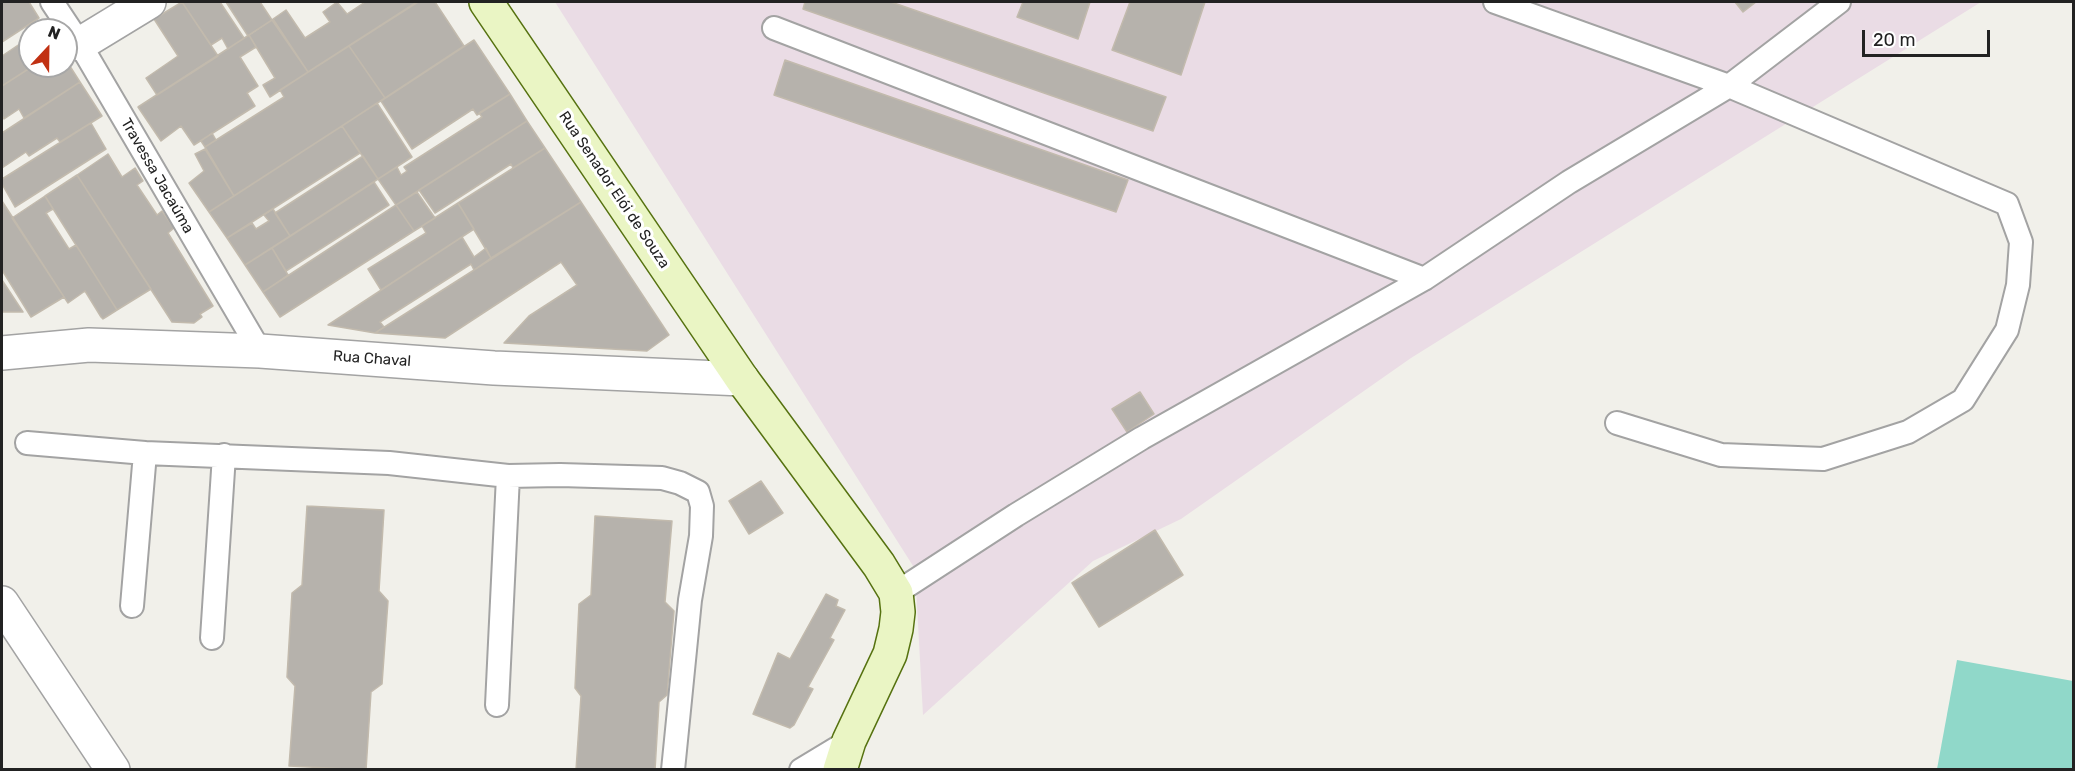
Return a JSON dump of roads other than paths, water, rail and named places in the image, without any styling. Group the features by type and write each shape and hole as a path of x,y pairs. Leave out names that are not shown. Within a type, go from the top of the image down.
{"main road":[{"name":"Rua Senador Elói de Souza","path":"486,2 742,379 879,565 896,593"},
{"path":"845,755 890,654 898,612 896,593"}],"street":[{"path":"80,44 149,2"},
{"name":"Rua Chaval","path":"2,353 90,345 260,351 494,368 742,379"},
{"path":"2,603 113,770"}],"lane":[{"name":"Travessa Jacaúma","path":"52,2 80,44 260,351"},
{"path":"1495,2 1729,86 2007,204 2021,242 2018,285 2007,330 1964,400 1908,432 1823,459 1721,455 1617,423"},
{"path":"896,593 1016,515 1142,438 1424,279 1569,182 1729,86 1839,2"},
{"path":"774,28 1424,279"},
{"path":"27,443 145,453 389,463 508,476 662,478 680,483 698,492 702,506 701,537 690,600 674,770"},
{"path":"132,606 145,453"},
{"path":"212,638 224,455"},
{"path":"497,705 508,476"},
{"path":"801,770 845,755"}]}
